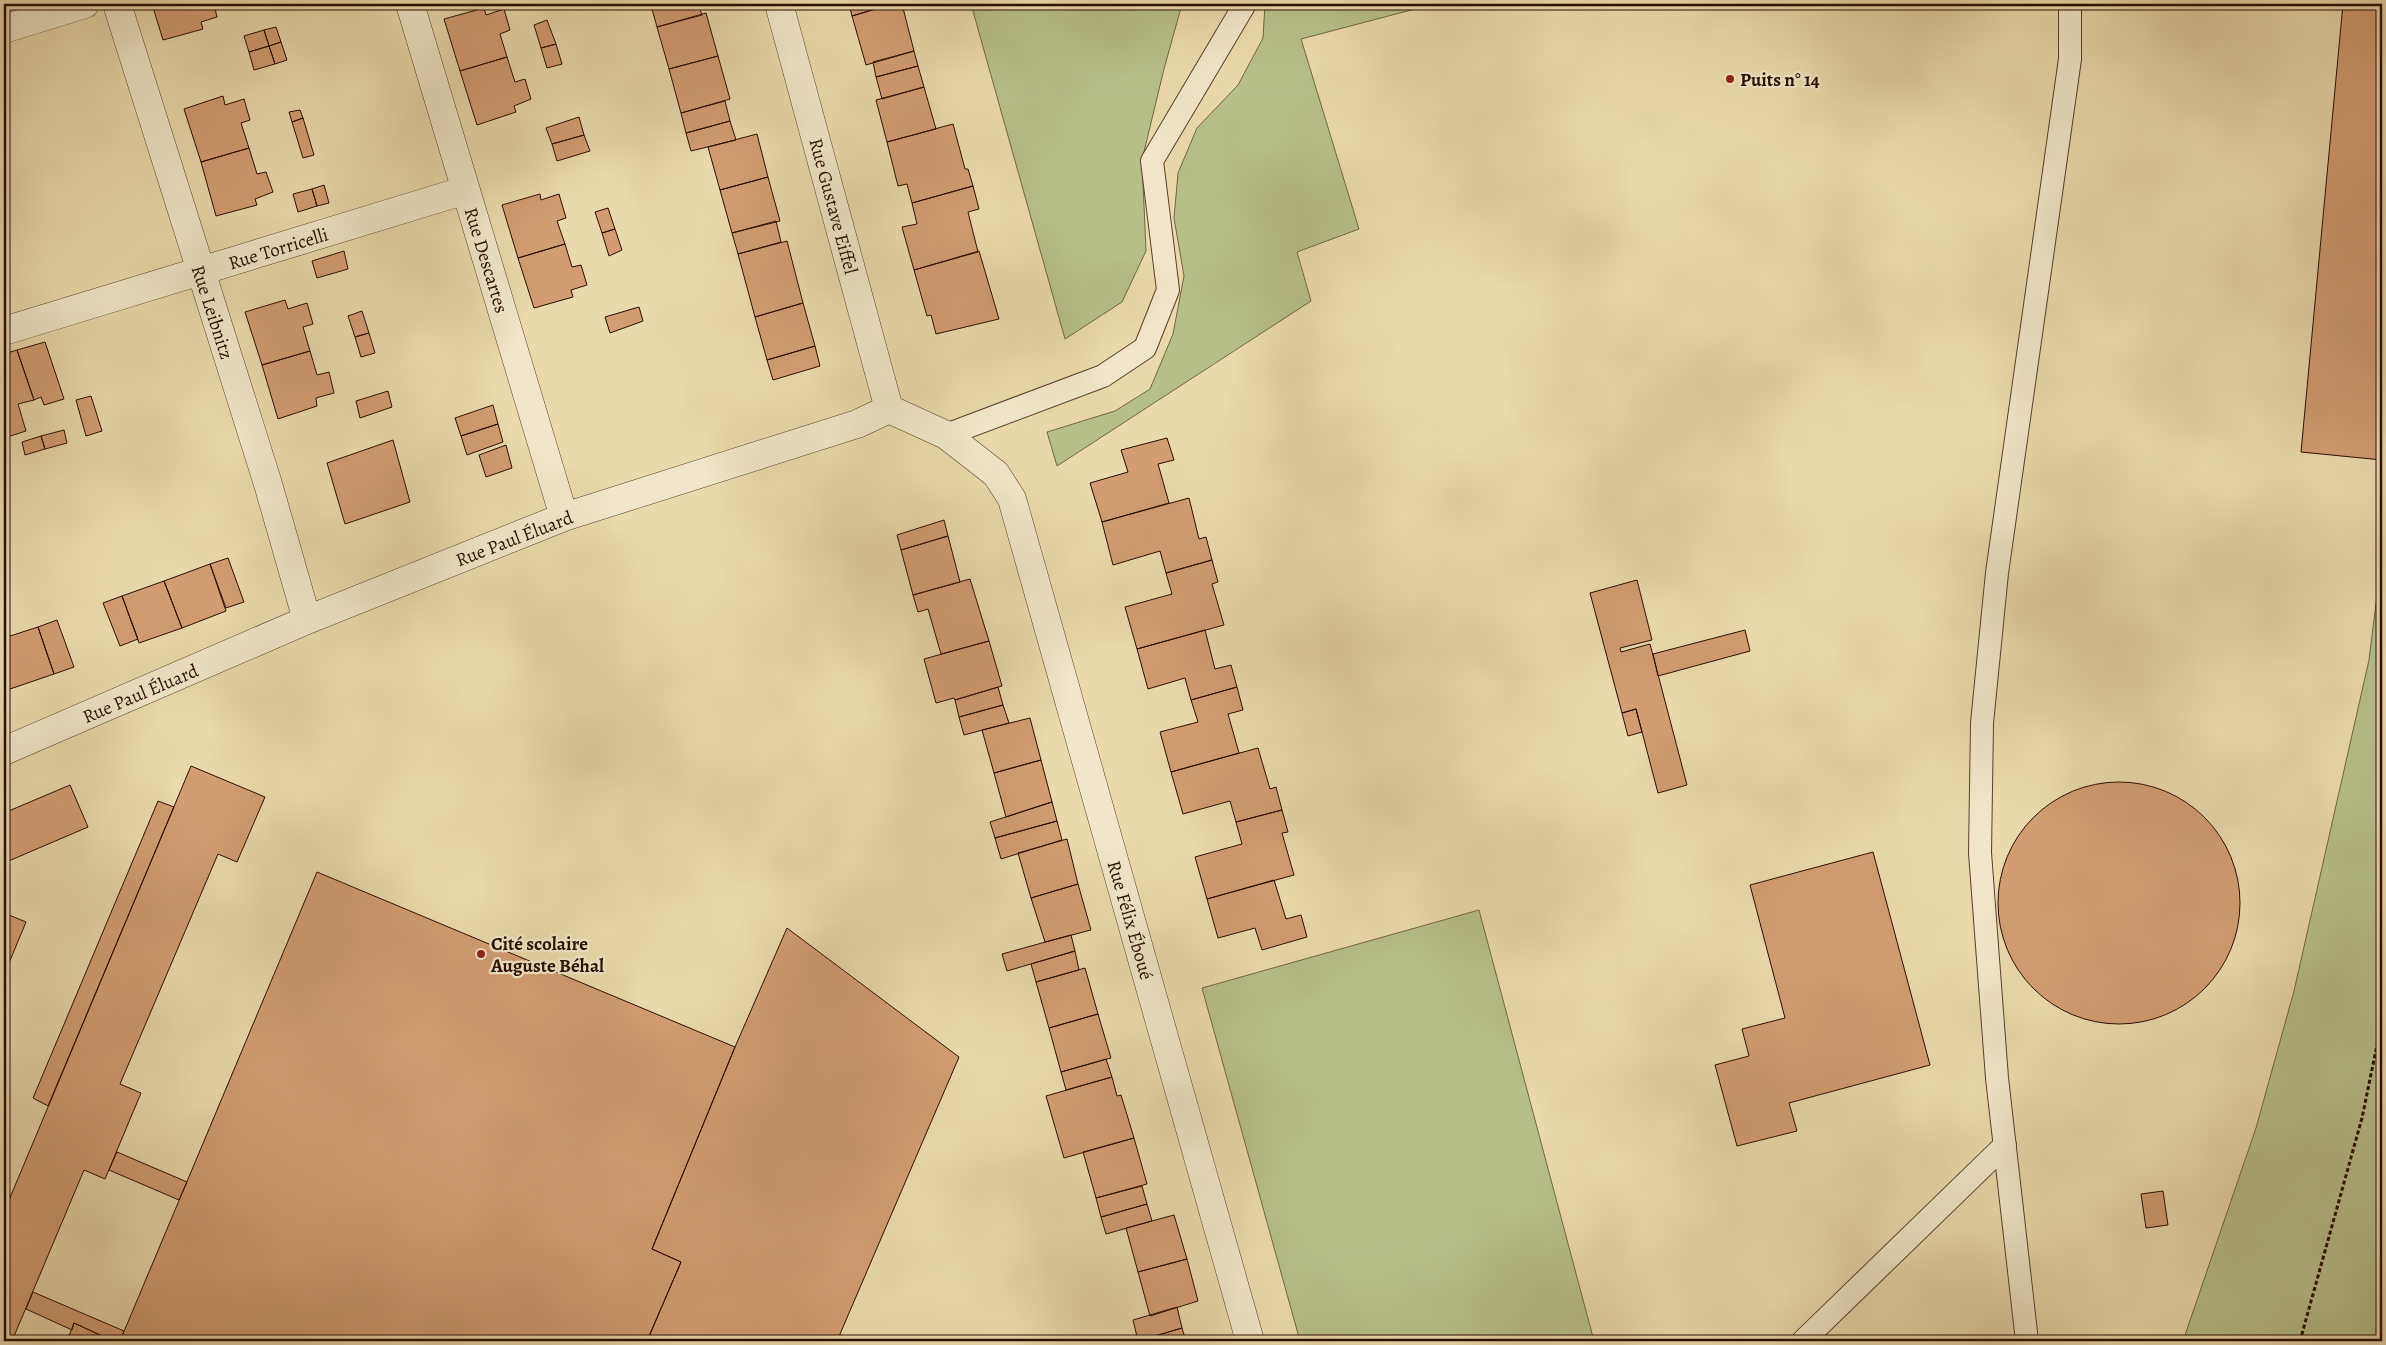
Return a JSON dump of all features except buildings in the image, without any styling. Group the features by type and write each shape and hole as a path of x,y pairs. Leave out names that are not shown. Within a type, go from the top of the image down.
{"street":[{"path":"4,29 85,4"},
{"name":"Rue Leibnitz","path":"117,4 268,484 307,620"},
{"name":"Rue Descartes","path":"410,4 564,517"},
{"name":"Rue Gustave Eiffel","path":"778,4 890,409"},
{"name":"Rue Torricelli","path":"4,331 466,190"},
{"path":"890,409 946,434"},
{"name":"Rue Paul Éluard","path":"4,752 307,620 564,517 857,424 890,409"},
{"name":"Rue Félix Éboué","path":"946,434 996,474 1012,499 1250,1341"}],"lane":[{"path":"946,434 1102,376 1145,348 1168,290 1152,161 1245,4"},
{"path":"2027,1341 1997,1078 1980,854 1982,722 1998,572 2070,59 2070,4"},
{"path":"1803,1341 2005,1145"}],"path":[{"path":"2300,1341 2362,1118 2382,1021"}],"green space":[{"path":"971,4 1182,4 1142,160 1146,251 1122,302 1065,339"},
{"path":"1265,4 1434,4 1301,39 1359,229 1297,252 1311,301 1057,466 1047,432 1115,411 1150,389 1173,334 1184,276 1174,218 1178,173 1197,128 1238,85 1263,38"},
{"path":"2382,555 2382,1341 2183,1341 2256,1128 2294,991 2369,660"},
{"path":"1479,910 1594,1341 1300,1341 1202,988"}],"place":[{"name":"Puits n° 14","path":"1730,79"},
{"name":"Cité scolaire Auguste Béhal","path":"481,954"}]}
